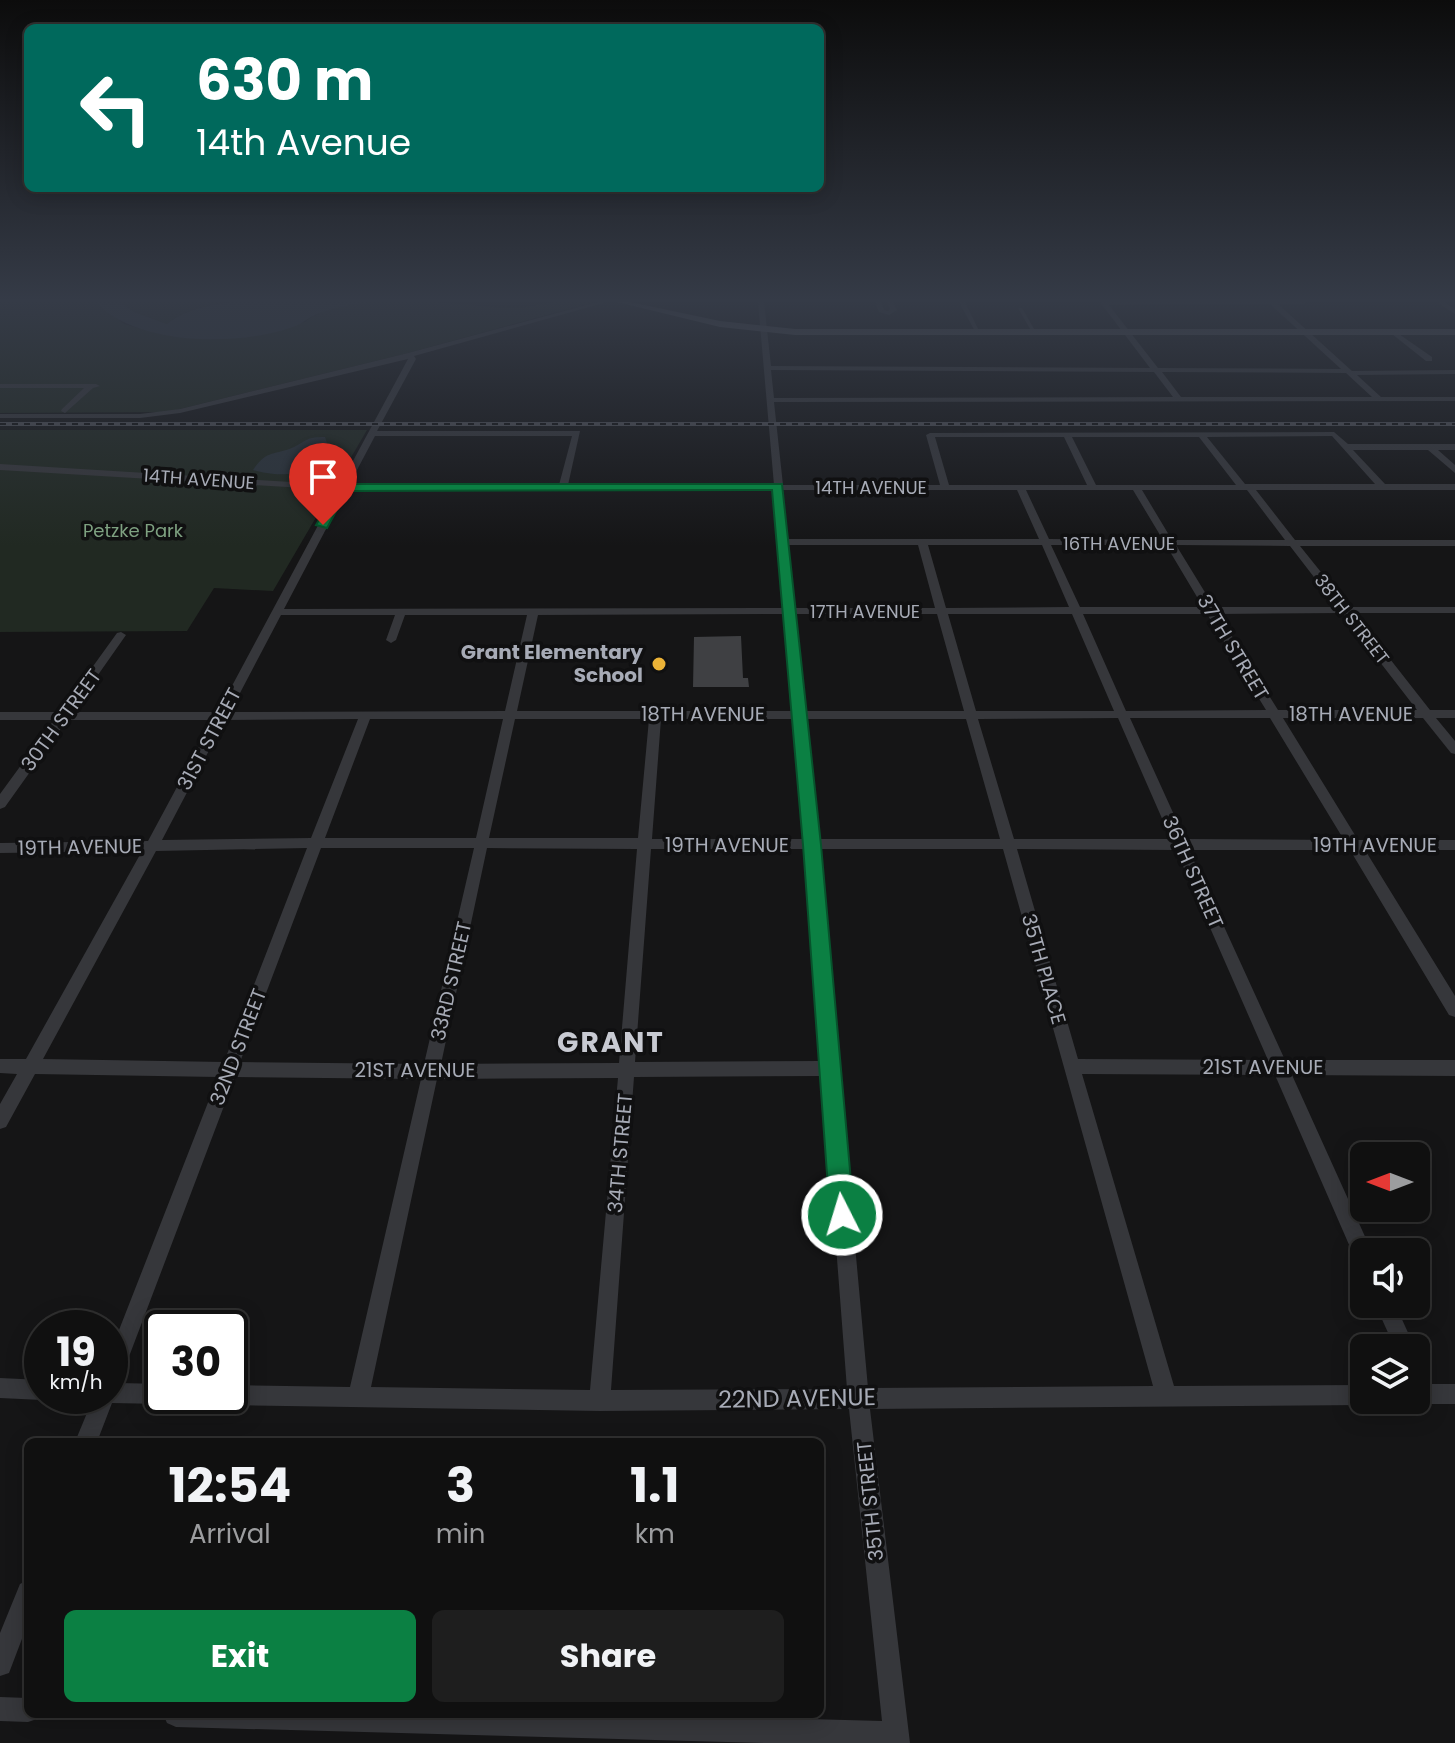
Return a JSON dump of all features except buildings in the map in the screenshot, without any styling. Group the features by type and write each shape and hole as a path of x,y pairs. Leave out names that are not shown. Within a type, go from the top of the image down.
{"street":[{"path":"0,413 167,413 291,383"},
{"name":"31ST STREET","path":"0,1121 152,846 399,383"},
{"name":"35TH STREET","path":"768,383 812,845 858,1398 896,1738"},
{"path":"1166,383 1180,401"},
{"path":"1360,383 1375,400"},
{"path":"0,386 94,386 65,411"},
{"path":"770,400 1455,399"},
{"path":"0,413 156,411 207,401"},
{"path":"372,434 577,433 563,487"},
{"name":"38TH STREET","path":"1201,434 1292,543 1455,750"},
{"path":"945,487 930,435 1334,434 1382,487"},
{"path":"1067,435 1093,488"},
{"path":"1346,447 1455,447"},
{"path":"1430,447 1455,470"},
{"name":"14TH AVENUE","path":"0,467 343,488 1455,487"},
{"name":"36TH STREET","path":"1021,488 1356,1238"},
{"name":"37TH STREET","path":"1136,488 1455,1010"},
{"name":"16TH AVENUE","path":"783,542 1455,543"},
{"name":"35TH PLACE","path":"922,542 1166,1396"},
{"name":"17TH AVENUE","path":"276,612 1455,610"},
{"path":"391,640 401,612"},
{"name":"33RD STREET","path":"358,1398 533,612"},
{"name":"30TH STREET","path":"0,804 121,635"},
{"name":"32ND STREET","path":"128,1332 366,714"},
{"name":"34TH STREET","path":"600,1401 655,714"},
{"name":"18TH AVENUE","path":"0,716 1455,714"},
{"name":"19TH AVENUE","path":"0,848 317,843 1455,845"},
{"name":"21ST AVENUE","path":"0,1066 431,1072 829,1068"},
{"name":"21ST AVENUE","path":"1072,1066 1455,1068"},
{"path":"0,1388 24,1389"},
{"path":"1430,1394 1455,1394"},
{"name":"22ND AVENUE","path":"248,1395 600,1401 1350,1395"},
{"path":"88,1438 97,1414"},
{"path":"0,1664 24,1602"},
{"path":"0,1709 24,1710"},
{"path":"296,1718 896,1738"}],"green space":[{"path":"0,383 285,383 168,412 0,413"},
{"name":"Petzke Park","path":"0,430 367,430 273,591 214,588 187,631 0,632"}],"shaded area":[{"path":"325,437 327,443 306,469 283,474 253,470 267,456 311,438"}],"railway":[{"path":"0,424 1455,424"}],"place":[{"name":"Grant Elementary School","path":"659,664"}],"district":[{"name":"GRANT","path":"611,1042"}],"route":[{"path":"323,525 343,488 778,486 812,845 842,1215"}]}
